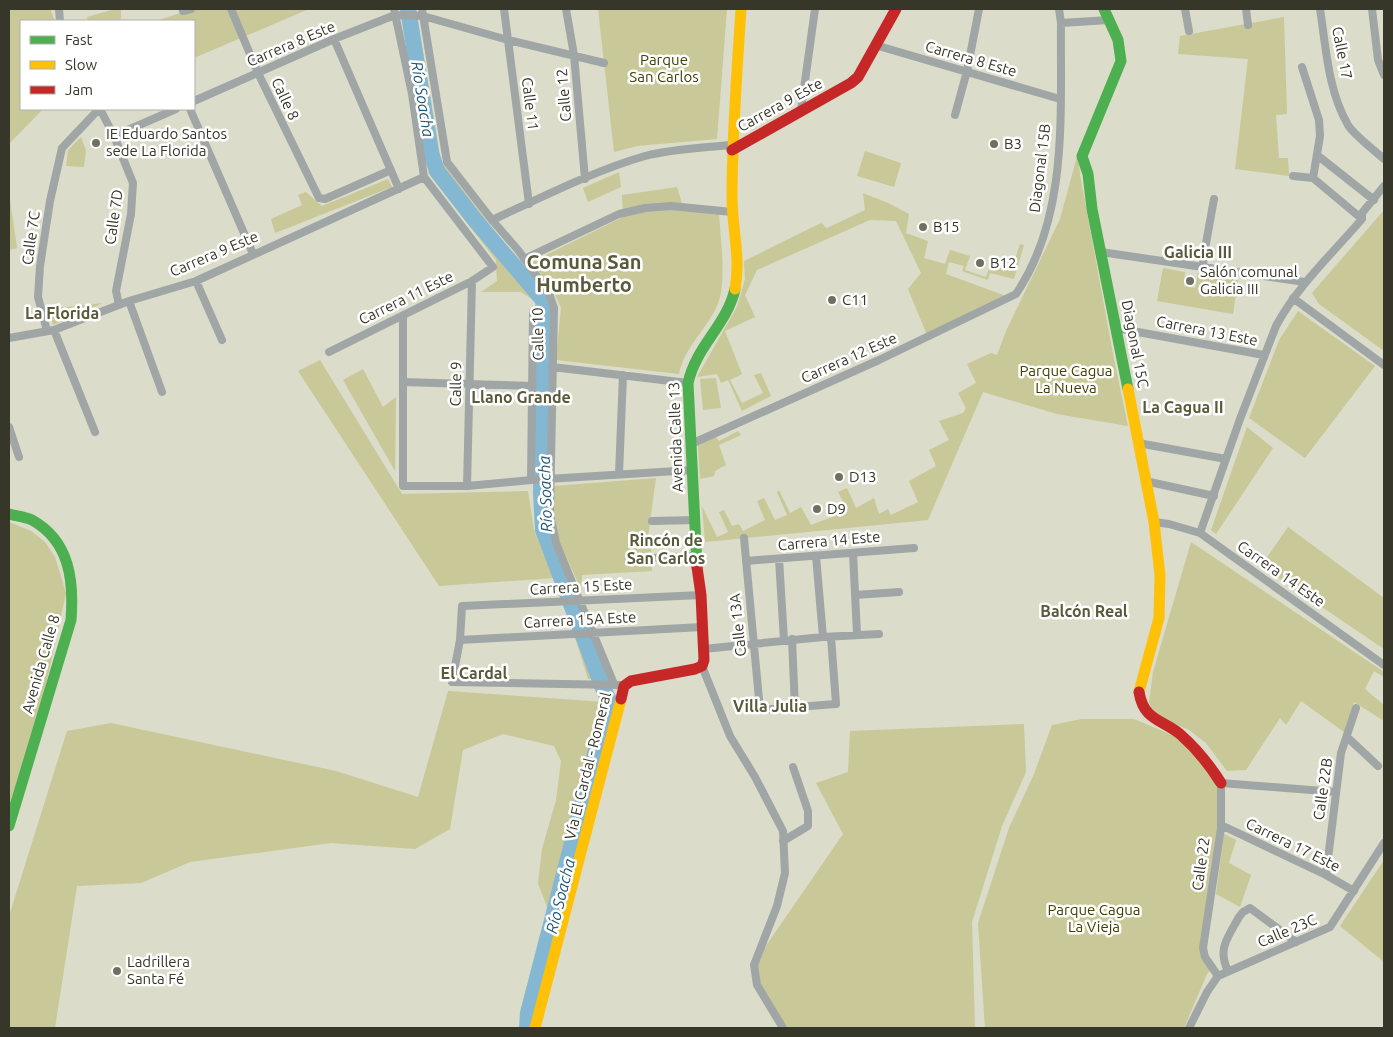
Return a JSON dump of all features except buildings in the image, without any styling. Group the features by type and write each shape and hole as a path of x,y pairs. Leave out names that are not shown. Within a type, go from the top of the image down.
{"main road":[{"name":"Avenida Calle 13","path":"702,666 704,660 701,594 696,556 696,520 688,383 689,370 733,298 736,263 732,212 732,150 741,9"},
{"path":"875,45 896,9"},
{"name":"Diagonal 15C","path":"1104,9 1119,38 1122,50 1121,62 1082,156 1088,174 1092,209 1154,522 1160,575 1159,617 1139,694 1149,716 1179,733 1205,758 1222,783"},
{"name":"Carrera 9 Este","path":"732,150 851,83 858,77 875,45"},
{"name":"Avenida Calle 8","path":"9,514 30,520 43,528 56,540 70,566 73,593 71,620 9,826"},
{"path":"615,685 702,666"},
{"name":"Vía El Cardal - Romeral","path":"535,1028 615,685"}],"street":[{"name":"Calle 8","path":"231,9 258,72 319,198 325,199 391,170"},
{"name":"Calle 11","path":"504,9 529,204"},
{"name":"Calle 12","path":"566,9 574,55 585,179"},
{"path":"802,110 815,9"},
{"path":"955,115 967,71 979,9"},
{"name":"Diagonal 15B","path":"1016,294 1028,275 1048,221 1054,192 1060,146 1061,23 1059,9"},
{"path":"1185,9 1189,31"},
{"path":"1246,9 1248,25"},
{"name":"Calle 17","path":"1320,9 1330,70 1338,102 1348,126 1384,159"},
{"path":"1372,9 1378,60 1384,75"},
{"name":"Carrera 8 Este","path":"195,101 394,12 422,12 508,40 604,63"},
{"path":"394,12 412,94 424,177"},
{"name":"Calle 10","path":"422,12 447,162 524,258 549,293 554,308 548,478 550,514 556,543 577,600 615,685"},
{"path":"1061,23 1110,20"},
{"path":"334,40 399,189"},
{"name":"Carrera 8 Este","path":"875,45 1060,100"},
{"path":"1302,67 1319,120 1320,136 1313,178"},
{"name":"Calle 7C","path":"95,432 50,330 38,297 40,266 50,201 62,148 98,110"},
{"name":"Calle 7D","path":"100,110 114,136 133,183 131,214 116,291 118,305"},
{"path":"114,136 174,110"},
{"path":"190,110 254,254"},
{"name":"Carrera 9 Este","path":"492,220 614,166 647,156 673,150 729,145 732,150"},
{"path":"1317,156 1374,200"},
{"path":"1293,176 1313,178 1362,219"},
{"name":"Carrera 9 Este","path":"9,338 50,330 129,301 196,281 424,177"},
{"name":"Carrera 11 Este","path":"328,352 472,281 493,267 424,177"},
{"path":"1200,533 1275,327 1305,282 1362,219 1362,213 1384,186"},
{"path":"1204,267 1203,260 1214,199"},
{"path":"524,258 619,214 645,208 670,206 732,212"},
{"path":"1101,252 1305,282"},
{"path":"196,281 222,340"},
{"name":"Calle 9","path":"467,486 472,281"},
{"name":"Carrera 12 Este","path":"691,444 879,360 1016,294"},
{"path":"1293,298 1384,365"},
{"path":"129,301 162,392"},
{"name":"Calle 10","path":"533,480 534,312"},
{"path":"403,316 403,486 467,486 548,478 693,470"},
{"name":"Carrera 13 Este","path":"1116,328 1264,356"},
{"path":"552,367 688,383"},
{"path":"619,474 623,375"},
{"path":"403,382 533,386"},
{"path":"9,427 19,457"},
{"path":"1138,443 1226,459"},
{"path":"1145,481 1214,496"},
{"path":"652,521 696,520"},
{"name":"Carrera 14 Este","path":"1154,522 1169,524 1200,533 1384,665"},
{"name":"Calle 13A","path":"744,538 760,710 795,708"},
{"name":"Carrera 14 Este","path":"746,562 914,548"},
{"path":"853,553 858,634"},
{"path":"654,558 696,556"},
{"path":"779,559 795,708 836,704 816,556"},
{"path":"855,595 899,592"},
{"name":"Carrera 15 Este","path":"460,640 462,606 701,594"},
{"name":"Carrera 15A Este","path":"460,640 702,627"},
{"path":"703,649 858,634 879,634"},
{"path":"460,640 452,682 615,685"},
{"path":"702,666 730,736 755,777 783,831 785,873 777,906 754,965 757,985 783,1028"},
{"name":"Calle 22B","path":"1326,875 1341,753 1356,708"},
{"path":"1347,737 1378,766"},
{"path":"783,841 808,826 808,811 793,767"},
{"path":"1222,783 1336,792"},
{"name":"Calle 22","path":"1218,976 1206,958 1203,948 1221,825 1222,783"},
{"name":"Carrera 17 Este","path":"1221,825 1326,875 1354,891"},
{"name":"Calle 23C","path":"1218,976 1330,927 1384,844"},
{"path":"1228,971 1223,958 1226,944 1243,912 1250,908 1296,942"},
{"path":"1189,1028 1207,992 1218,976"}],"green space":[{"path":"9,9 52,9 55,20 20,20 20,110 42,110 9,144"},
{"path":"121,9 121,20 88,20 87,17"},
{"path":"192,9 309,9 195,58 195,20 159,20"},
{"path":"402,9 416,9 441,161 542,293 548,309 546,479 550,530 588,638 607,677 588,679 557,579 537,531 533,478 535,301 521,292 481,292 497,281 496,260 429,174"},
{"name":"Parque San Carlos","path":"598,9 727,9 717,139 637,146 614,152"},
{"path":"1284,17 1287,114 1276,115 1279,158 1288,158 1289,176 1235,169 1248,59 1178,54 1180,36"},
{"path":"81,137 86,150 84,167 66,166 68,150"},
{"path":"865,151 901,163 894,187 857,176"},
{"name":"Parque Cagua La Nueva","path":"1078,153 1080,175 1128,426 1057,414 983,392 928,520 705,542 702,506 717,537 728,532 719,512 724,510 732,526 739,524 743,531 765,520 757,501 764,498 775,520 787,515 777,492 779,490 790,513 801,507 811,525 842,513 840,510 846,507 838,492 847,488 856,508 874,498 879,514 888,509 891,515 918,502 909,481 936,466 929,450 949,440 939,421 963,413 966,408 958,393 976,383 967,364 991,353 997,355 1006,331 1060,219"},
{"path":"619,172 621,187 588,202 583,188"},
{"path":"388,179 392,187 275,233 271,219 302,205 298,195 306,192 322,206"},
{"path":"677,187 684,210 719,212 722,261 720,298 716,308 685,356 679,374 556,360 561,308 555,294 532,262 623,217 622,195"},
{"path":"9,193 17,248 9,250"},
{"path":"863,193 909,214 906,233 928,241 924,258 945,264 950,250 970,256 965,270 986,277 991,263 1012,268 1020,244 1024,245 1014,279 990,273 988,280 962,271 964,266 949,262 946,274 1006,296 927,335 908,289 921,273 896,221 870,220 757,270 745,295 755,317 725,331 742,374 730,380 742,403 763,393 754,375 761,373 771,396 742,411 728,380 721,383 717,374 697,377 737,307 745,279 744,261 821,223 827,228 865,210"},
{"path":"1384,210 1384,351 1319,304 1312,293"},
{"path":"1163,268 1185,272 1184,286 1195,288 1198,273 1238,280 1233,314 1157,301"},
{"path":"103,303 53,325 48,309"},
{"path":"1298,311 1375,366 1305,458 1249,418 1279,340"},
{"path":"320,360 402,494 528,491 534,530 554,578 439,586 298,371"},
{"path":"363,369 383,407 396,397 395,471 343,380"},
{"path":"716,378 721,408 703,410 700,379"},
{"path":"1247,427 1273,448 1216,534 1211,530"},
{"path":"738,431 741,435 719,445 726,465 715,471 714,476 700,479 698,445 716,437 719,441"},
{"path":"656,478 648,537 651,540 652,571 582,575 581,589 559,541 554,512 554,486"},
{"path":"9,522 31,531 45,542 55,557 66,593 44,694 9,811"},
{"path":"1288,527 1384,598 1384,649 1261,566"},
{"path":"1191,542 1384,672 1384,677 1374,671 1365,689 1384,705 1384,721 1354,702 1344,732 1301,701 1286,725 1280,718 1246,770 1227,771 1206,743 1189,730 1153,715 1149,702 1153,672"},
{"path":"448,691 604,702 552,920 538,883 542,849 556,800 561,761 554,746 503,734 463,750 450,829 415,849 331,843 190,862 141,883 77,886 55,1028 9,1028 9,916 67,731 111,723 336,771 418,797"},
{"name":"Parque Cagua La Vieja","path":"1082,719 1134,719 1179,738 1205,762 1217,782 1219,828 1201,947 1211,970 1207,974 1184,1028 985,1028 978,923 1009,828 1034,774 1052,725"},
{"path":"1024,724 1026,772 1002,826 972,922 975,1028 782,1028 755,986 752,966 843,834 816,783 848,772 850,731"},
{"path":"1224,834 1236,840 1229,863 1251,875 1240,907 1216,894"},
{"path":"1384,860 1384,962 1340,926"}],"waterway":[{"name":"Río Soacha","path":"408,9 431,153 437,171 475,220 544,301 541,493 543,530 609,700 528,1013 527,1028"}],"traffic: fast":[{"path":"1104,9 1118,40 1121,61 1082,156 1088,174 1092,209 1128,389"},
{"path":"697,567 688,383 692,370 725,314 735,289"},
{"path":"9,514 32,520 55,539 67,563 72,591 71,620 9,826"}],"traffic: slow":[{"path":"735,289 737,255 732,209 732,173 741,9"},
{"path":"1128,389 1154,522 1160,575 1159,618 1139,692"},
{"path":"535,1028 621,699"}],"traffic: jam":[{"path":"732,150 851,83 858,77 896,9"},
{"path":"621,699 624,686 631,681 702,666 704,660 701,595 697,567"},
{"path":"1139,692 1145,709 1150,715 1174,730 1187,741 1203,758 1221,783"}],"place":[{"name":"IE Eduardo Santos sede La Florida","path":"96,143"},
{"name":"B3","path":"994,144"},
{"name":"B15","path":"923,227"},
{"name":"B12","path":"980,263"},
{"name":"Salón comunal Galicia III","path":"1190,281"},
{"name":"C11","path":"832,300"},
{"name":"D13","path":"839,477"},
{"name":"D9","path":"817,509"},
{"name":"Ladrillera Santa Fé","path":"117,971"}],"district":[{"name":"Galicia III","path":"1198,252"},
{"name":"Comuna San Humberto","path":"584,274"},
{"name":"La Florida","path":"62,313"},
{"name":"Llano Grande","path":"521,397"},
{"name":"La Cagua II","path":"1183,407"},
{"name":"Rincón de San Carlos","path":"666,549"},
{"name":"Balcón Real","path":"1084,611"},
{"name":"El Cardal","path":"474,673"},
{"name":"Villa Julia","path":"770,706"}]}
